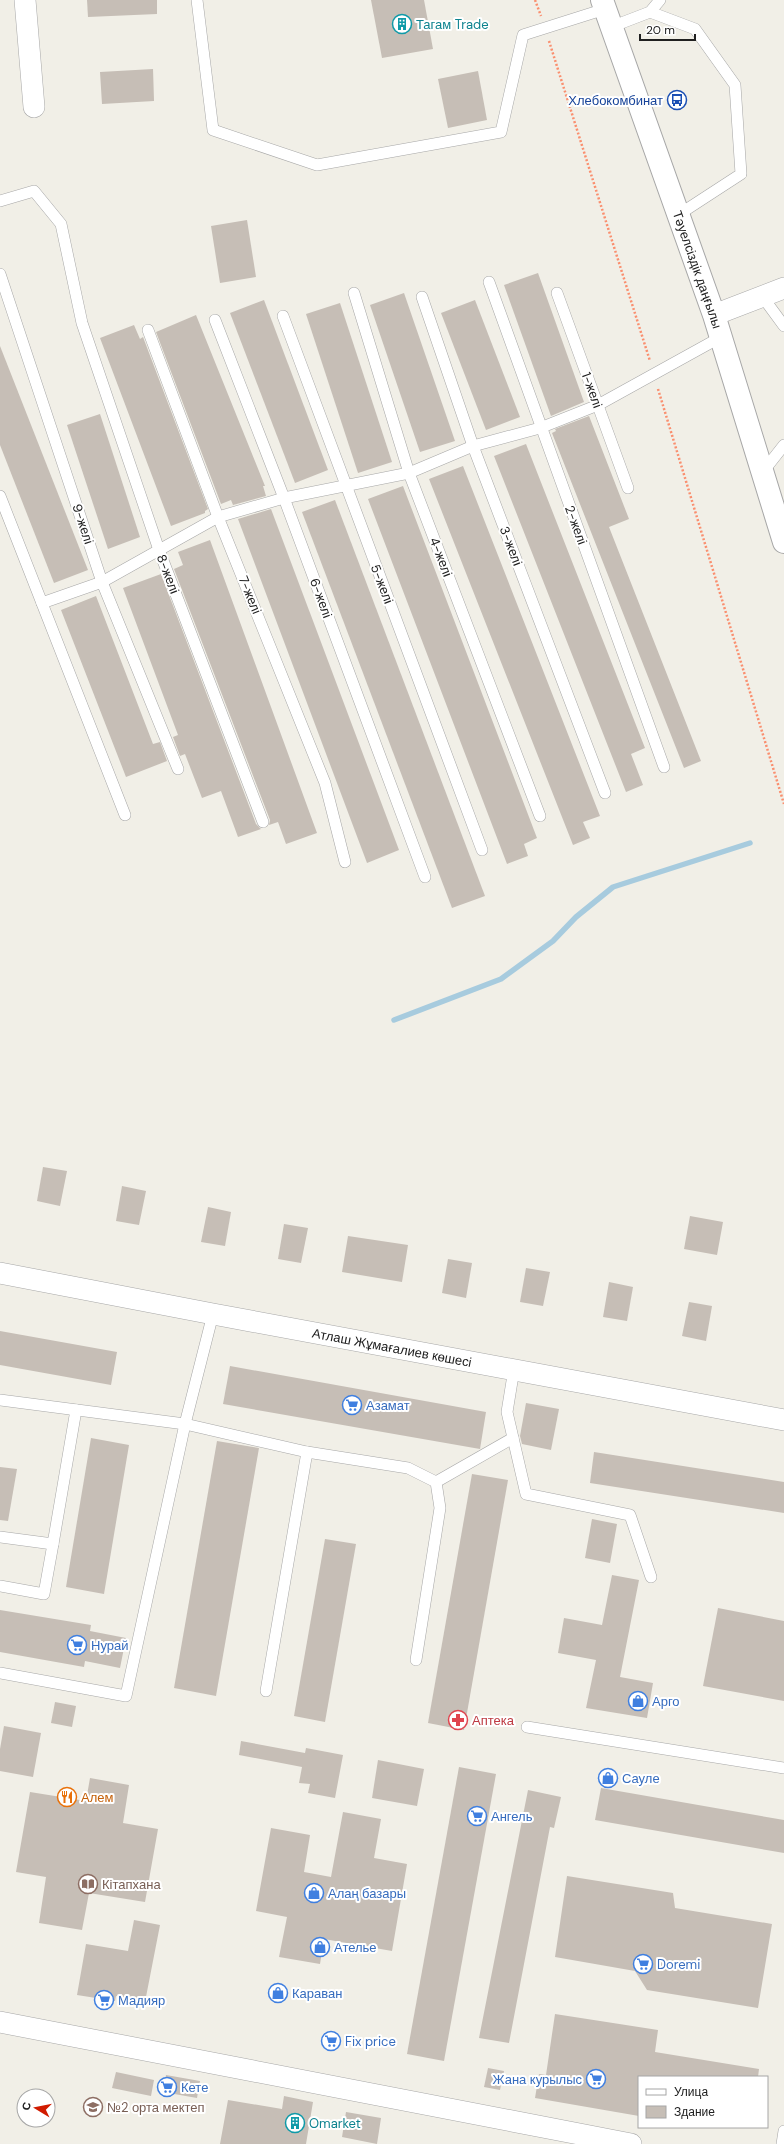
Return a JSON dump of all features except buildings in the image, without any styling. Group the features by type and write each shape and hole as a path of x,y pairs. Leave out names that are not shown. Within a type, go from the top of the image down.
{"street":[{"path":"25,0 34,107"},
{"name":"Тәуелсіздік даңғылы","path":"606,12 714,315 784,542"},
{"path":"714,315 784,288"},
{"name":"Атлаш Жұмағалиев көшесі","path":"0,1273 784,1420"},
{"path":"0,2022 631,2144"}],"lane":[{"path":"197,0 213,130 317,164 501,132 523,35 606,12 650,12 694,29 735,85 741,174 678,215"},
{"path":"650,12 660,0"},
{"name":"8-желі","path":"0,201 34,191 61,224 82,323 159,550 263,822"},
{"name":"9-желі","path":"0,274 102,582 178,769"},
{"name":"2-желі","path":"489,282 540,428 664,767"},
{"name":"4-желі","path":"354,293 409,473 540,816"},
{"name":"1-желі","path":"557,293 628,488"},
{"path":"762,296 784,326"},
{"name":"3-желі","path":"422,297 473,446 605,793"},
{"name":"5-желі","path":"283,316 345,487 482,850"},
{"name":"6-желі","path":"215,320 284,498 425,878"},
{"name":"7-желі","path":"148,330 218,517 325,783 345,862"},
{"path":"42,603 102,582 218,517 284,498 409,473 473,446 540,428 598,405 721,337"},
{"path":"762,473 784,444"},
{"path":"0,496 125,814"},
{"path":"0,1673 126,1696 185,1424 213,1314"},
{"path":"514,1369 507,1412 526,1494 630,1515 651,1577"},
{"path":"0,1400 185,1424 306,1452 408,1468 436,1482"},
{"path":"0,1586 44,1594 76,1410"},
{"path":"436,1482 513,1438"},
{"path":"266,1691 306,1452"},
{"path":"416,1660 440,1508 436,1482"},
{"path":"0,1537 53,1544"},
{"path":"527,1727 784,1768"},
{"path":"782,2144 784,2131"}],"path":[{"path":"535,0 654,374 784,804"}],"waterway":[{"path":"394,1020 501,979 553,941 576,917 613,887 750,843"}],"place":[{"name":"Тагам Trade","path":"402,24"},
{"name":"Хлебокомбинат","path":"677,100"},
{"name":"Азамат","path":"352,1405"},
{"name":"Нурай","path":"77,1645"},
{"name":"Арго","path":"638,1701"},
{"name":"Аптека","path":"458,1720"},
{"name":"Сауле","path":"608,1778"},
{"name":"Алем","path":"67,1797"},
{"name":"Ангель","path":"477,1816"},
{"name":"Кітапxана","path":"88,1884"},
{"name":"Алаң базары","path":"314,1893"},
{"name":"Ателье","path":"320,1947"},
{"name":"Doremi","path":"643,1964"},
{"name":"Караван","path":"278,1993"},
{"name":"Мадияр","path":"104,2000"},
{"name":"Fix price","path":"331,2041"},
{"name":"Жана курылыс","path":"596,2079"},
{"name":"Кете","path":"167,2087"},
{"name":"№2 орта мектеп","path":"93,2107"},
{"name":"Omarket","path":"295,2123"}]}
